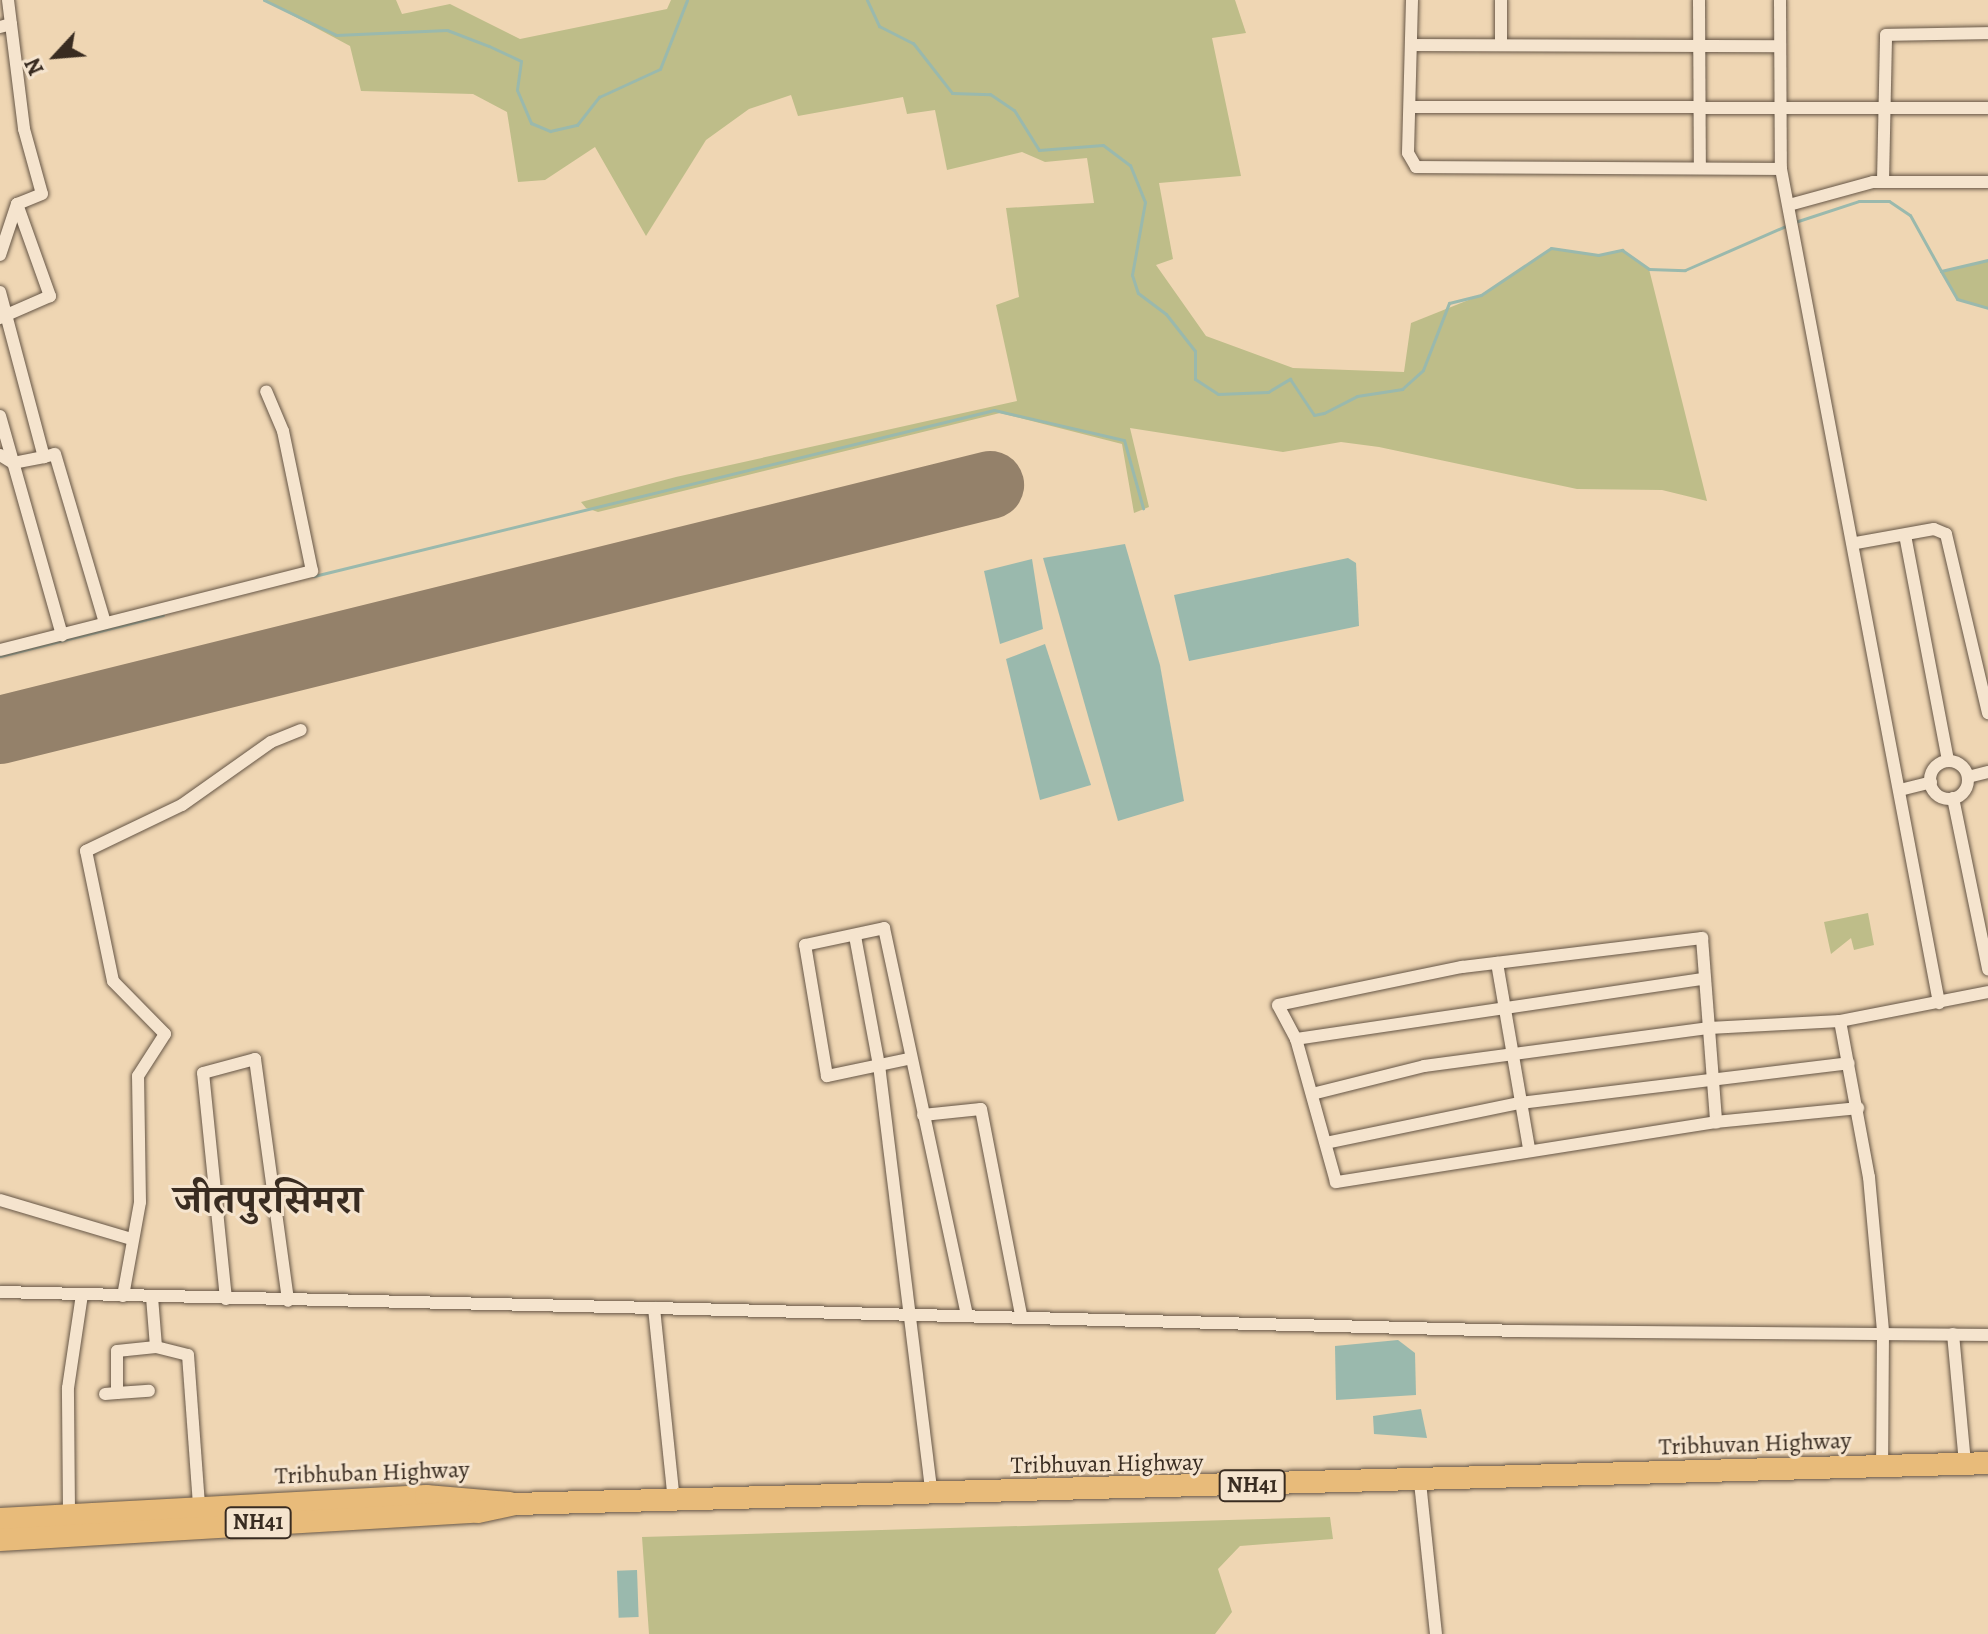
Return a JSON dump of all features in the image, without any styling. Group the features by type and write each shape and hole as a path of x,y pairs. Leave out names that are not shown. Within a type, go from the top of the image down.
{"highway":[{"name":"Tribhuvan Highway","path":"515,1504 1420,1482 1977,1463"},
{"name":"Tribhuban Highway","path":"0,1519 199,1504 483,1495 515,1504"},
{"name":"Tribhuban Highway","path":"0,1540 478,1512 515,1504"}],"street":[{"path":"0,255 17,204 42,194 24,129 6,25 8,0"},
{"path":"1412,0 1408,153 1425,170 1781,169"},
{"path":"1501,0 1501,45"},
{"path":"1699,0 1700,167"},
{"path":"1780,0 1781,169 1856,543 1939,1003"},
{"path":"1883,181 1886,35 1988,33"},
{"path":"1411,45 1780,46"},
{"path":"1410,107 1988,108"},
{"path":"1790,212 1883,181 1988,182"},
{"path":"3,318 50,296 17,204"},
{"path":"0,292 3,318 44,457"},
{"path":"0,650 312,571 283,431 266,391"},
{"path":"0,416 62,635"},
{"path":"0,455 13,463 55,454 105,623"},
{"path":"1856,543 1934,529 1951,542 1988,713"},
{"path":"1905,535 1948,761 1968,777"},
{"path":"123,1296 140,1202 138,1076 165,1034 113,981 86,851 182,805 271,742 301,730"},
{"path":"1948,761 1933,770 1931,782 1936,793 1953,798"},
{"path":"1988,772 1968,777 1953,798 1988,969"},
{"path":"1900,790 1931,782"},
{"path":"908,1059 827,1076 805,945 884,928 908,1059 967,1315"},
{"path":"855,936 879,1065 905,1316 932,1495"},
{"path":"1716,1122 1702,938 1497,963 1284,1001 1278,1005 1296,1039 1336,1182 1529,1149 1716,1122 1858,1108"},
{"path":"1497,963 1529,1149"},
{"path":"1296,1039 1504,1005 1704,979"},
{"path":"1312,1094 1424,1066 1709,1028 1840,1021 1988,992"},
{"path":"1840,1021 1858,1108 1883,1332 1882,1465"},
{"path":"226,1299 203,1073 255,1059 288,1301"},
{"path":"1326,1143 1520,1103 1711,1075 1849,1063"},
{"path":"923,1115 981,1109 1021,1314"},
{"path":"0,1200 132,1239"},
{"path":"0,1292 905,1316 1021,1314 1536,1332 1988,1335"},
{"path":"69,1512 68,1388 82,1294"},
{"path":"152,1297 156,1347"},
{"path":"654,1308 674,1501"},
{"path":"1953,1334 1977,1463"},
{"path":"149,1391 111,1394 117,1351 156,1347 188,1355 199,1504"},
{"path":"1420,1482 1436,1634"}],"shaded area":[{"path":"264,0 396,0 402,14 450,4 520,39 667,9 671,0 1235,0 1246,33 1212,38 1241,176 1159,183 1173,259 1156,265 1206,336 1293,368 1404,372 1411,323 1481,295 1551,248 1598,255 1622,250 1649,269 1707,501 1662,490 1577,489 1379,447 1341,442 1283,452 1130,428 1149,507 1134,513 1122,444 1000,413 598,512 586,508 581,502 676,477 1017,401 996,305 1019,297 1006,208 1094,203 1087,158 1045,162 1022,152 947,170 935,110 907,114 903,97 798,116 791,95 749,109 706,140 646,236 595,147 545,180 518,182 507,112 473,94 361,91 350,46"},
{"path":"1988,260 1988,308 1957,299 1941,271"},
{"path":"1125,544 1160,665 1184,801 1118,821 1043,558"},
{"path":"1348,558 1356,563 1359,626 1189,661 1174,595"},
{"path":"1032,559 1043,629 1000,644 984,571"},
{"path":"1045,644 1091,785 1040,800 1006,659"},
{"path":"1868,913 1874,945 1854,950 1851,938 1831,954 1824,922"},
{"path":"1398,1340 1415,1353 1416,1395 1336,1400 1335,1346"},
{"path":"1421,1409 1427,1438 1374,1434 1373,1416"},
{"path":"1330,1517 1333,1539 1240,1546 1218,1569 1232,1612 1215,1634 649,1634 642,1537"},
{"path":"637,1570 639,1617 619,1618 617,1571"}],"waterway":[{"path":"264,0 336,35 447,30 489,46 521,61 517,90 531,123 550,131 577,125 599,97 660,69 687,0"},
{"path":"867,0 879,26 913,43 952,93 990,94 1014,110 1039,150 1103,145 1130,165 1145,202 1132,275 1138,293 1166,314 1195,351 1195,379 1218,394 1268,392 1290,379 1314,415 1324,413 1357,396 1402,389 1423,370 1449,303 1481,295 1551,248 1598,255 1622,250 1649,269 1685,270 1788,225"},
{"path":"1795,222 1859,201 1889,201 1910,215 1941,271 1988,260"},
{"path":"1941,271 1957,299 1988,308"},
{"path":"314,576 994,410 1124,440 1143,508"},
{"path":"0,656 163,615"}],"runway":[{"path":"0,730 990,485"}],"district":[{"name":"जीतपुरसिमरा","path":"268,1200"}]}
